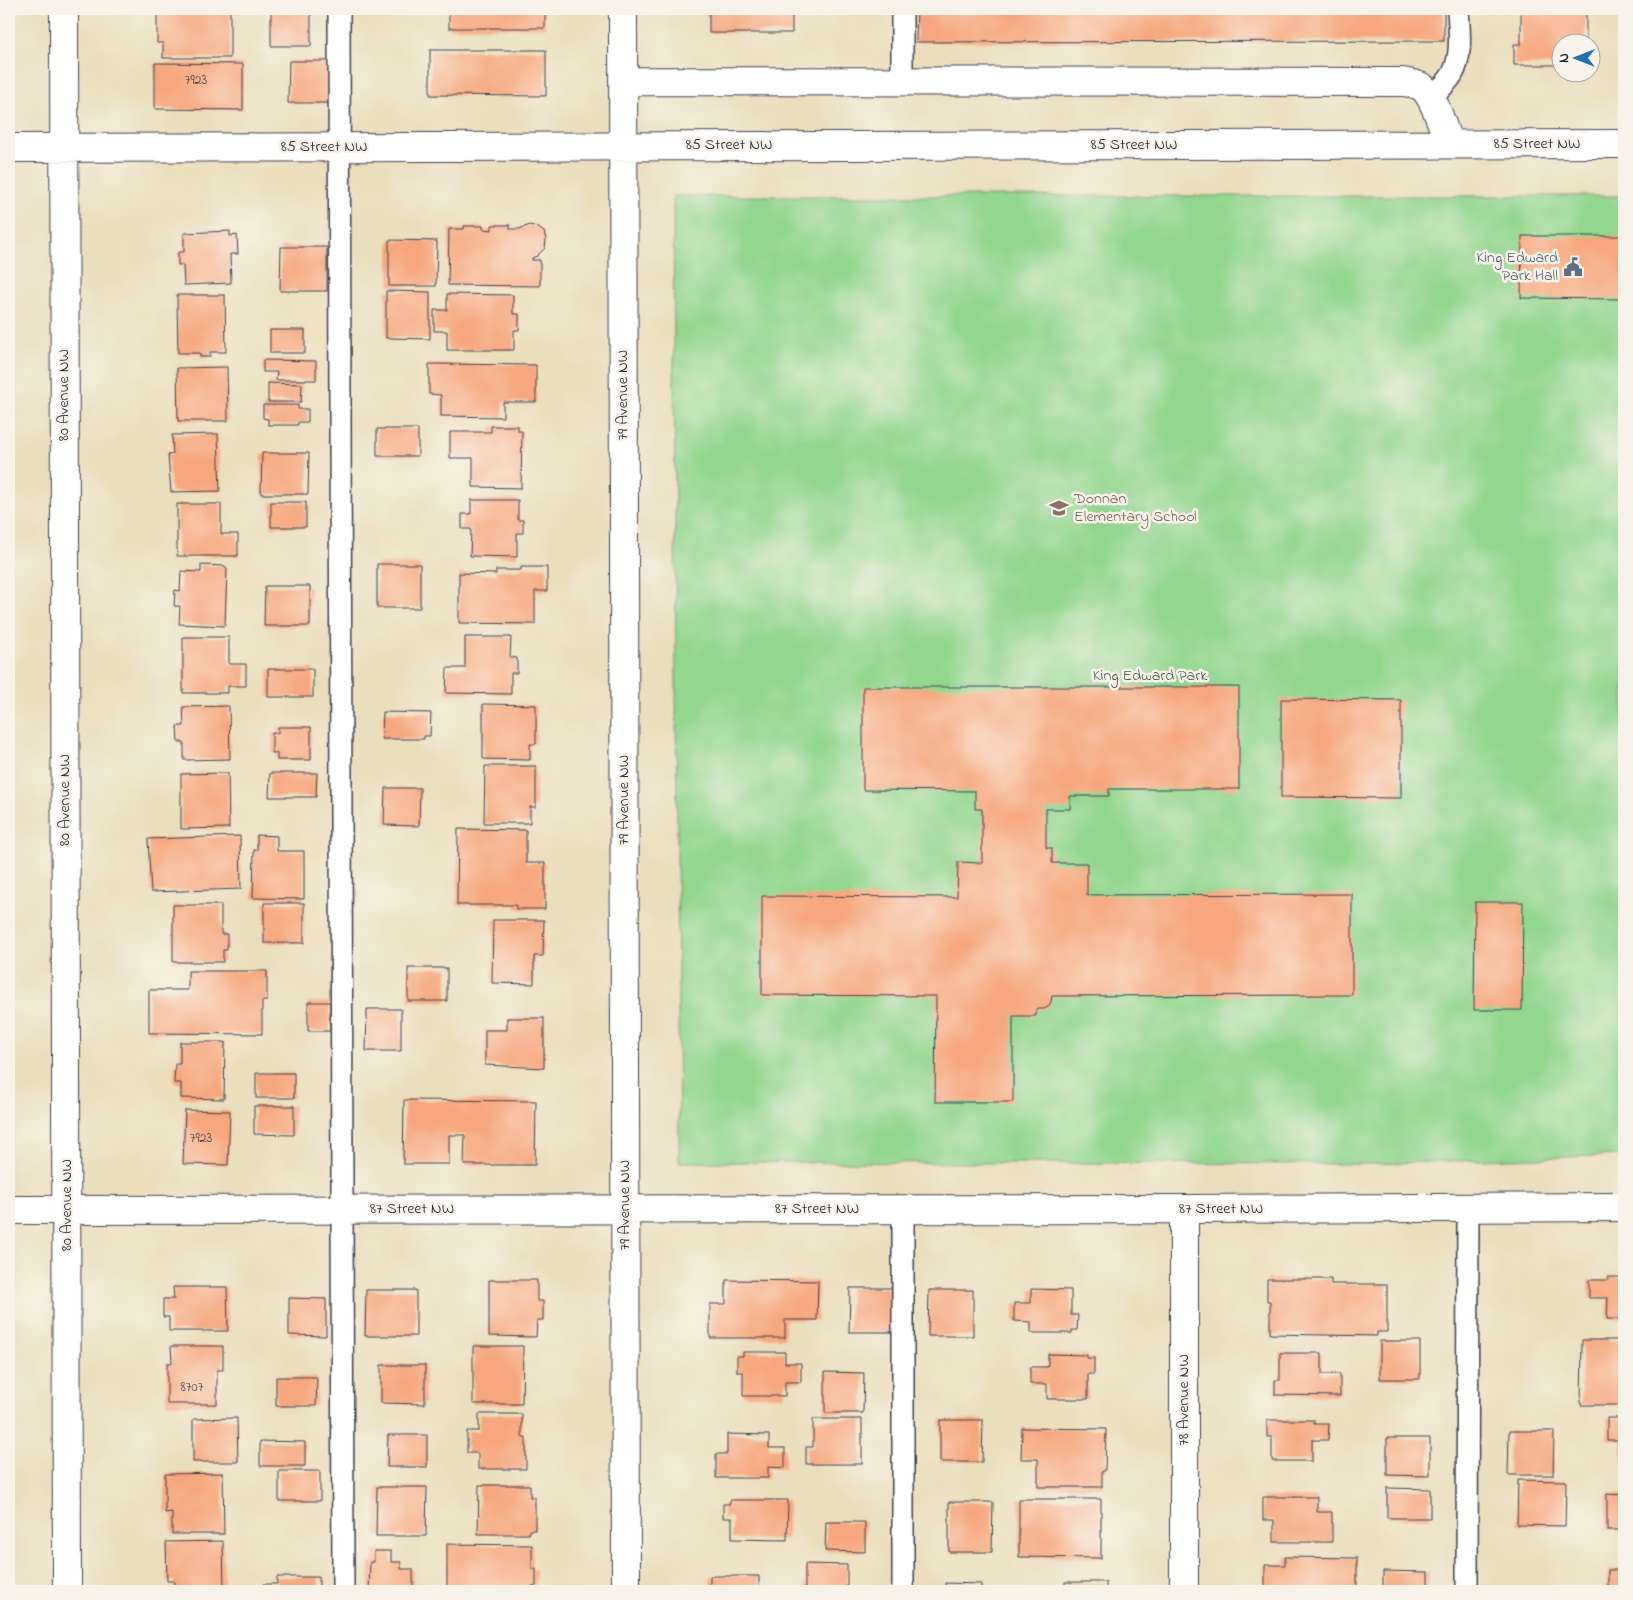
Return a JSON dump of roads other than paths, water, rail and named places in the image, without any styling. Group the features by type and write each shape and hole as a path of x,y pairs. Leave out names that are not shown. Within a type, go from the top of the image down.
{"street":[{"name":"80 Avenue NW","path":"64,9 67,1591"},
{"name":"79 Avenue NW","path":"623,9 626,1591"},
{"path":"623,81 1403,82 1421,86 1431,98 1449,144"},
{"name":"85 Street NW","path":"9,148 1624,144"},
{"name":"87 Street NW","path":"9,1210 1624,1207"},
{"name":"78 Avenue NW","path":"1184,1209 1184,1591"}],"lane":[{"path":"339,9 343,1591"},
{"path":"902,9 902,81"},
{"path":"1431,98 1452,75 1457,61 1459,48 1458,9"},
{"path":"903,1208 903,1591"},
{"path":"1467,1591 1468,1208"}],"place":[{"name":"King Edward Park Hall","path":"1573,267"},
{"name":"Donnan Elementary School","path":"1059,508"}],"park label":[{"name":"King Edward Park","path":"1150,676"}]}
